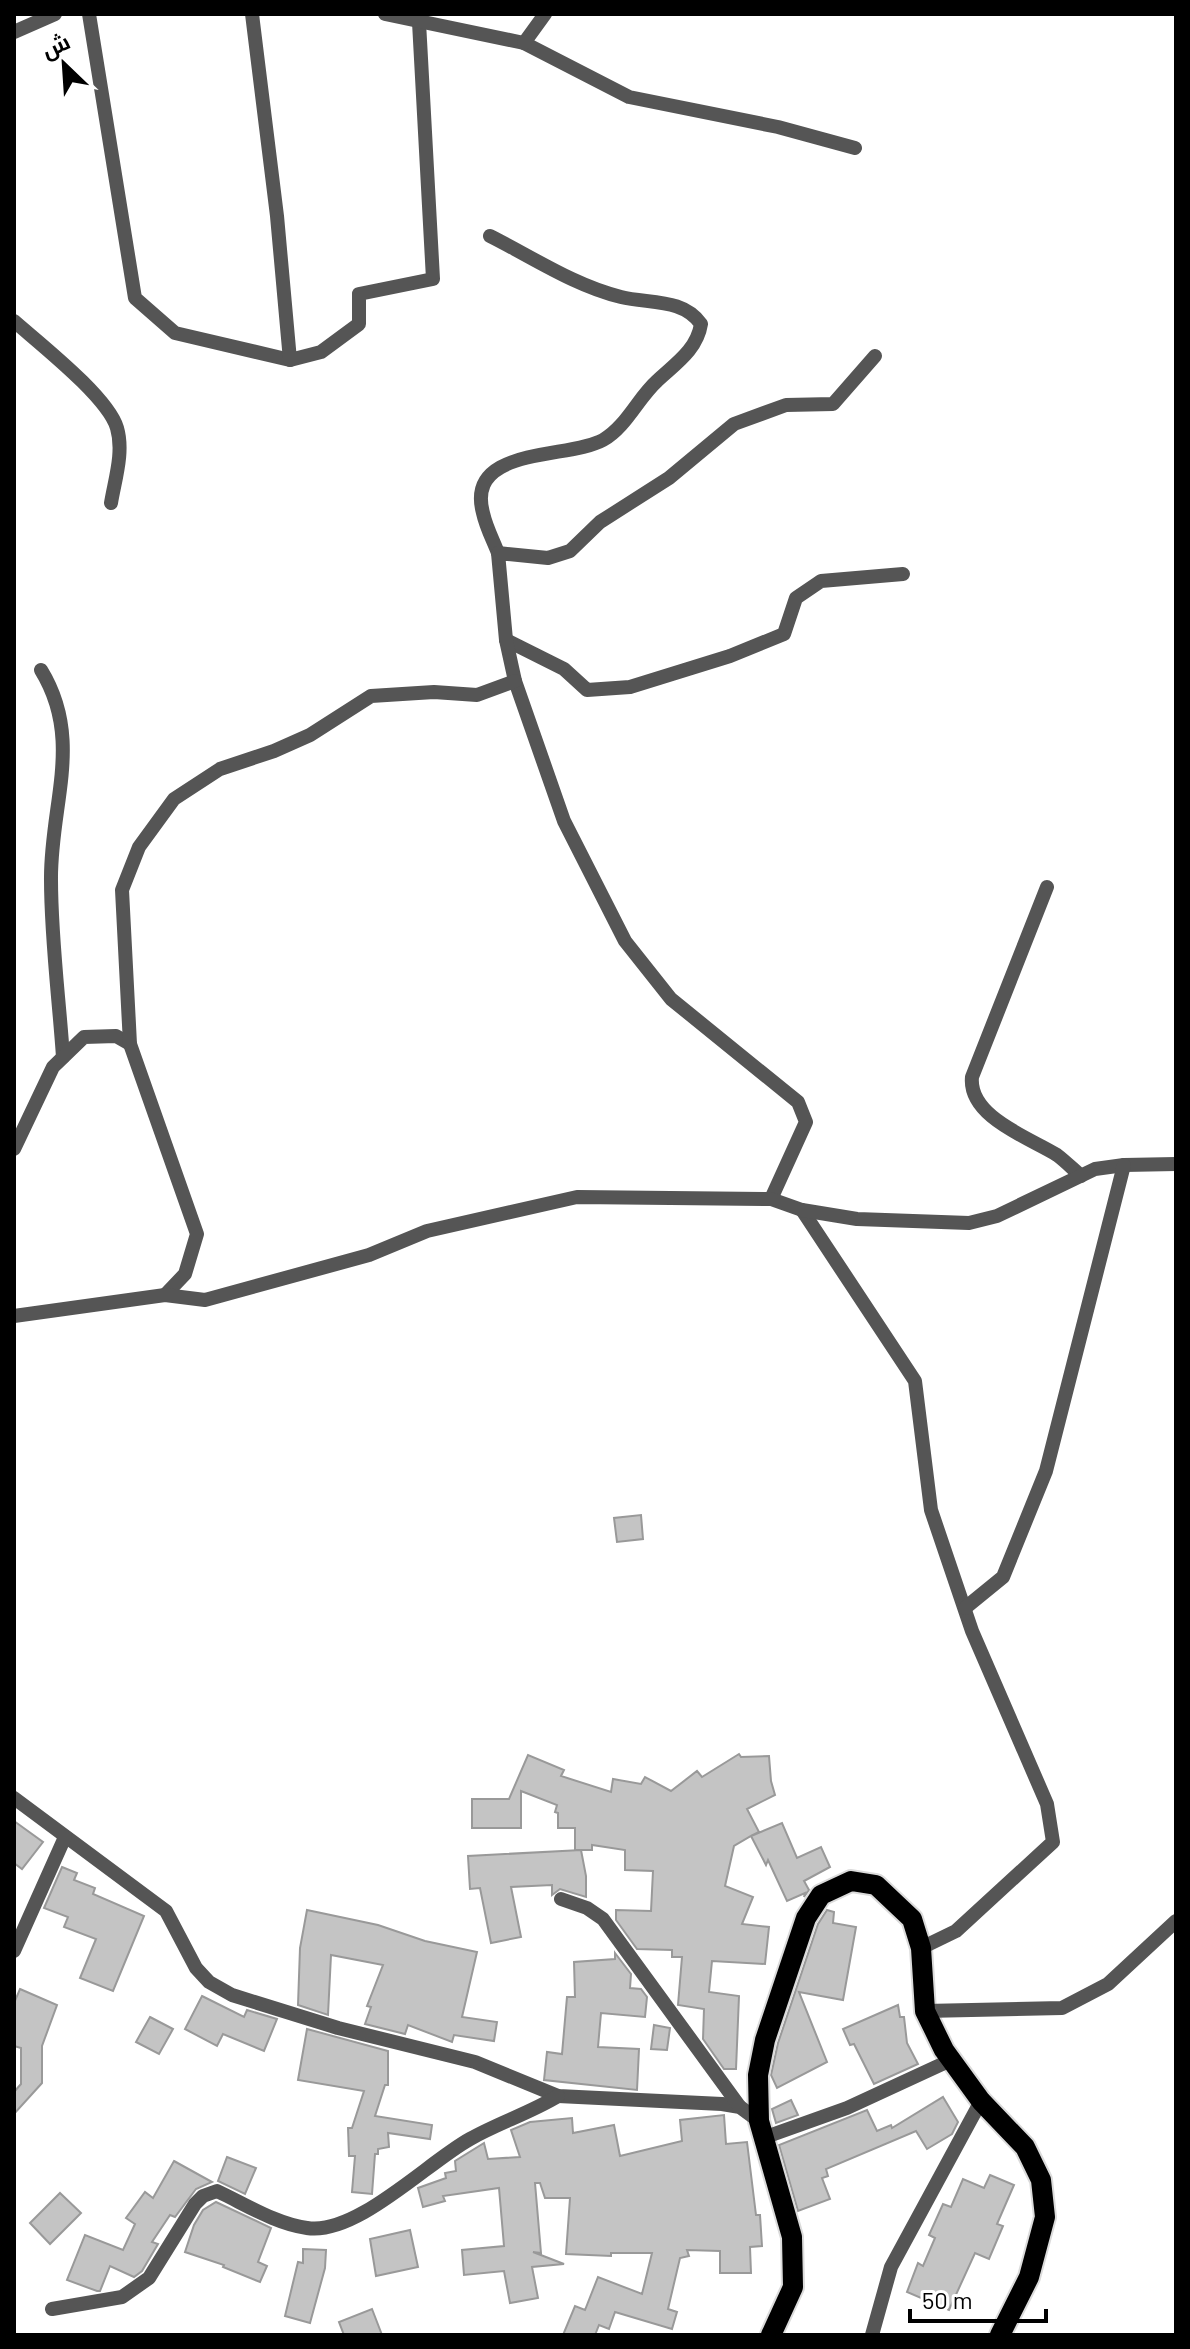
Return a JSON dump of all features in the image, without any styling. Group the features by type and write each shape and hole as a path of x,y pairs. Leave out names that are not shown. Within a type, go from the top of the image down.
{"main road":[{"path":"771,2335 793,2287 792,2237 761,2129 758,2075 765,2040 806,1918 821,1895 851,1881 876,1885 912,1919 921,1948 925,2011 951,2060 981,2101 1025,2147 1041,2180 1045,2217 1029,2277 1000,2335"}],"street":[{"path":"14,32 55,14"},
{"path":"89,14 135,298 175,333 290,360 321,352 359,324 359,294 433,279 419,22"},
{"path":"252,14 277,216 290,360"},
{"path":"385,14 524,43 629,97 778,127 855,148"},
{"path":"524,43 545,14"},
{"path":"490,236 596,290 624,298 683,307 694,314 701,324 699,337 686,355 653,385 605,439 585,447 530,456 506,464 487,480 482,492 482,511 498,553 506,640 515,681 564,821 625,941 671,999 798,1102 806,1122 771,1199"},
{"path":"14,321 94,392 117,427 120,457 111,503"},
{"path":"498,553 548,558 570,551 600,522 669,478 734,424 786,405 833,404 875,356"},
{"path":"506,640 564,669 587,690 630,687 730,656 784,634 796,598 821,581 903,574"},
{"path":"41,670 54,690 63,725 65,757 51,877 63,1057"},
{"path":"165,1295 185,1274 197,1234 130,1044 122,890 139,847 174,799 220,769 310,735 371,696 434,692 477,695 515,681"},
{"path":"1047,887 971,1086 974,1096 986,1110 1019,1137 1055,1154 1081,1176"},
{"path":"14,1149 53,1067 84,1037 116,1036 130,1044"},
{"path":"14,1316 165,1295 205,1300 284,1281 369,1255 427,1231 577,1197 771,1199 802,1210 857,1219 969,1223 997,1216 1095,1169 1176,1164"},
{"path":"965,1608 1003,1577 1046,1471 1124,1165"},
{"path":"802,1210 915,1381 931,1510 965,1608 1047,1804 1053,1842 956,1931 921,1948"},
{"path":"14,1798 166,1911 196,1968 209,1982 232,1995 338,2028 475,2062 558,2096 740,2107"},
{"path":"14,1951 65,1837"},
{"path":"561,1899 587,1908 603,1919 740,2107 761,2129 847,2108 951,2060"},
{"path":"925,2011 1062,2008 1108,1984 1176,1921"},
{"path":"52,2309 122,2297 149,2278 203,2196 217,2191 309,2229 341,2224 377,2205 469,2139 558,2096"},
{"path":"872,2335 891,2267 981,2101"}],"building":[{"path":"641,1515 643,1539 617,1542 614,1518"},
{"path":"739,1754 741,1757 769,1756 775,1795 747,1809 759,1832 734,1846 725,1886 753,1897 742,1924 769,1927 765,1964 712,1961 709,1992 739,1996 736,2069 724,2069 703,2039 704,2009 678,2005 682,1957 672,1957 672,1950 637,1949 616,1920 616,1910 651,1911 653,1871 625,1870 625,1850 592,1845 592,1850 575,1850 575,1828 558,1828 557,1805 521,1791 521,1828 472,1828 472,1799 509,1799 528,1755 564,1770 561,1776 611,1792 613,1779 641,1784 645,1777 671,1791 697,1771 702,1777"},
{"path":"14,1821 43,1842 22,1869 14,1863"},
{"path":"782,1823 797,1858 821,1847 830,1867 804,1881 809,1890 804,1897 805,1893 787,1901 768,1860 766,1865 751,1836"},
{"path":"581,1850 586,1897 560,1889 552,1895 552,1885 511,1887 521,1937 491,1943 480,1888 470,1889 468,1856"},
{"path":"62,1867 77,1873 74,1880 95,1888 93,1894 144,1916 113,1991 80,1978 96,1939 64,1927 68,1917 44,1908"},
{"path":"307,1910 378,1925 425,1941 477,1952 462,2017 497,2022 494,2041 454,2035 452,2042 408,2025 405,2034 365,2024 371,2007 367,2006 383,1965 331,1955 328,2015 298,2005 300,1948"},
{"path":"827,1910 834,1912 833,1923 856,1927 843,2000 799,1992 827,2062 777,2088 771,2075 778,2043 818,1924"},
{"path":"615,1953 631,1974 630,1988 641,1989 647,1997 645,2017 601,2013 598,2047 639,2049 637,2090 544,2080 547,2052 562,2054 567,1997 575,1997 574,1962 615,1959"},
{"path":"20,1989 57,2005 42,2046 42,2083 14,2114 14,2092 21,2084 21,2048 14,2046 14,2003"},
{"path":"202,1996 244,2017 247,2010 277,2019 264,2051 223,2034 217,2046 185,2029"},
{"path":"898,2005 900,2017 904,2017 907,2043 918,2064 874,2084 843,2029"},
{"path":"150,2017 173,2029 159,2054 136,2042"},
{"path":"654,2025 670,2028 667,2050 651,2049"},
{"path":"307,2029 388,2051 388,2085 385,2085 375,2116 432,2125 430,2139 388,2133 389,2147 378,2149 378,2154 375,2154 372,2194 352,2192 355,2156 349,2156 348,2128 352,2128 364,2091 298,2080"},
{"path":"943,2097 958,2122 952,2134 927,2149 916,2131 826,2169 828,2176 822,2178 830,2199 798,2211 779,2145 867,2110 877,2131 891,2125 892,2128"},
{"path":"791,2100 798,2115 776,2123 772,2109"},
{"path":"724,2115 726,2144 747,2142 756,2215 760,2215 762,2246 750,2247 751,2273 720,2273 720,2251 687,2250 689,2256 680,2258 668,2309 677,2312 672,2329 615,2312 609,2329 599,2325 595,2335 563,2335 575,2306 585,2310 598,2277 642,2294 652,2253 611,2253 611,2256 566,2254 570,2198 545,2198 540,2183 535,2183 541,2253 533,2252 564,2264 532,2267 538,2298 510,2303 504,2271 464,2275 462,2250 504,2246 499,2188 443,2196 445,2201 423,2207 418,2188 446,2178 445,2173 456,2171 455,2161 484,2143 488,2159 520,2157 511,2130 530,2122 572,2118 573,2133 614,2125 620,2156 682,2141 680,2120"},
{"path":"227,2157 256,2168 245,2194 218,2181"},
{"path":"174,2161 212,2182 196,2189 175,2217 170,2215 152,2242 158,2244 142,2271 134,2277 110,2266 100,2291 67,2280 85,2235 123,2250 135,2224 126,2218 145,2192 153,2198"},
{"path":"990,2175 1014,2185 997,2224 1003,2226 989,2259 975,2253 949,2310 907,2292 918,2263 923,2266 935,2238 929,2235 943,2204 951,2207 963,2179 984,2188"},
{"path":"60,2193 81,2213 50,2244 30,2223"},
{"path":"216,2202 271,2228 258,2262 267,2266 260,2282 224,2265 185,2252 203,2210"},
{"path":"410,2230 418,2267 376,2276 370,2239"},
{"path":"303,2249 326,2250 325,2268 310,2323 285,2316 298,2262 303,2263"},
{"path":"372,2309 382,2335 344,2335 339,2322"}]}
